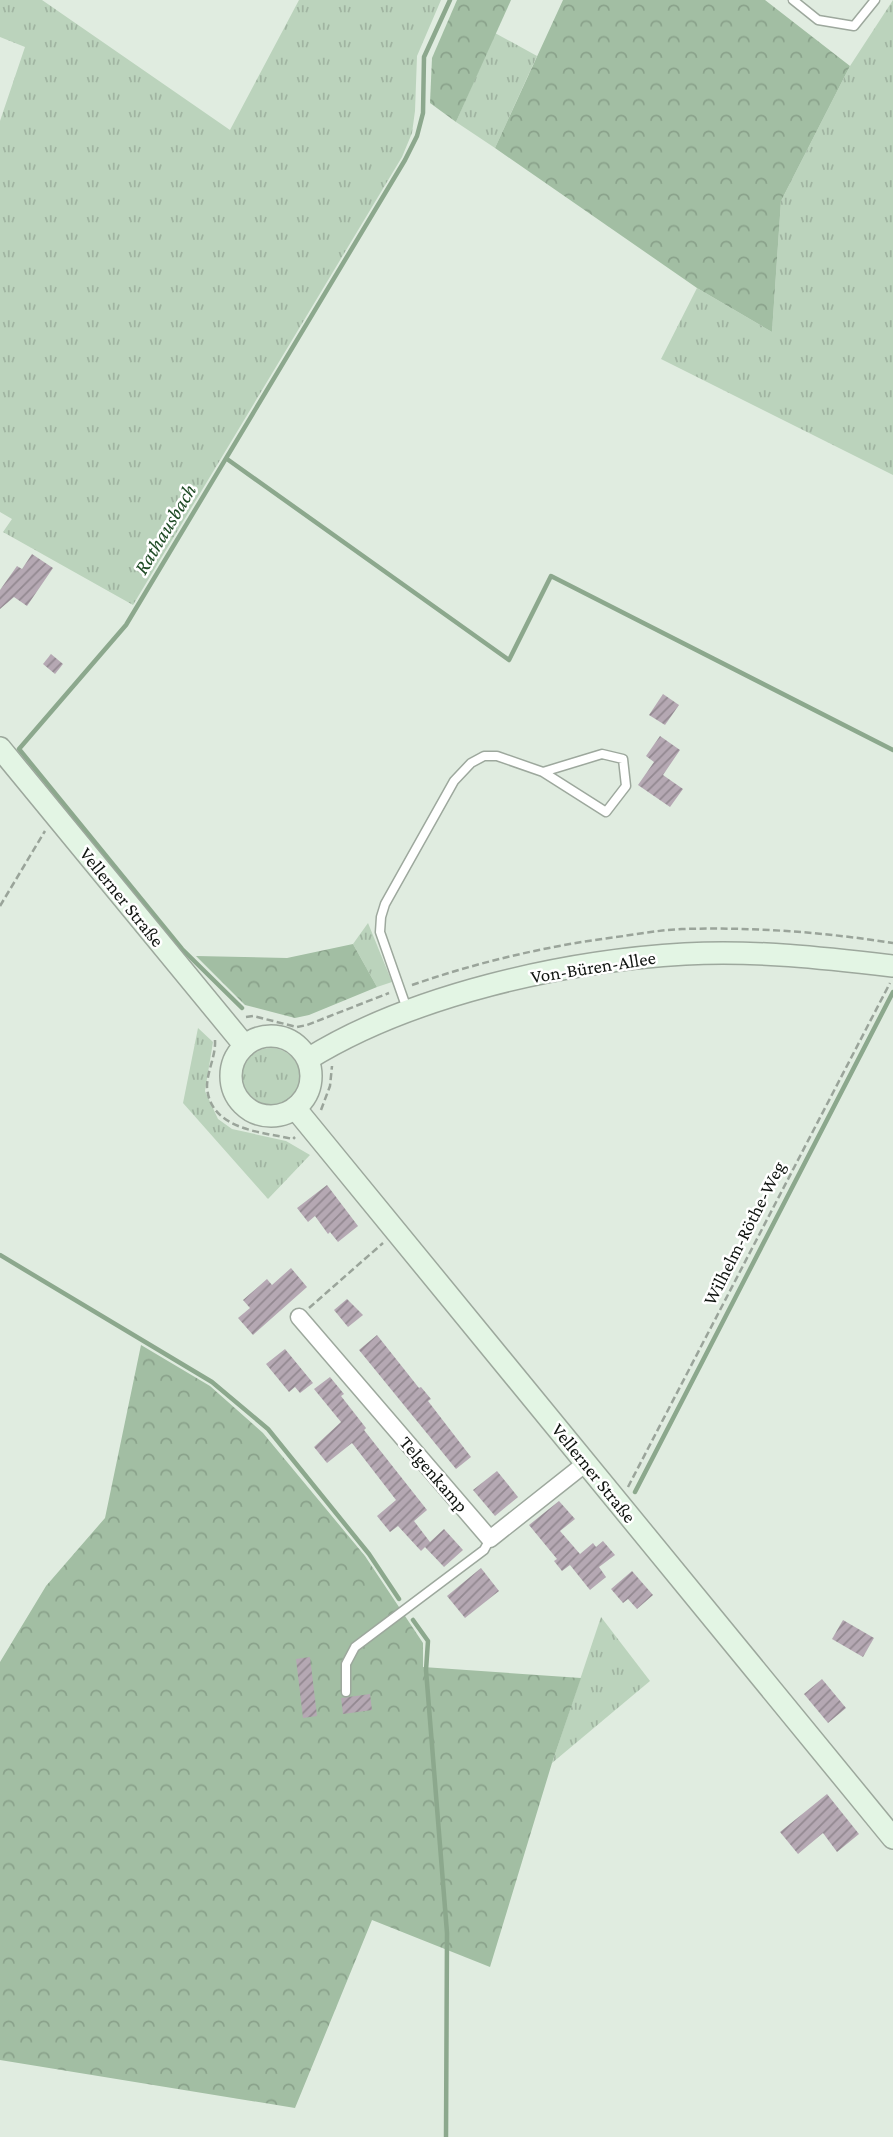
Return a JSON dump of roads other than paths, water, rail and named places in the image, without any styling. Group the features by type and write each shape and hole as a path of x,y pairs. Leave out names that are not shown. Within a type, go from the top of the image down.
{"main road":[{"name":"Vellerner Straße","path":"0,748 245,1046"},
{"name":"Von-Büren-Allee","path":"316,1054 408,1012 468,992 606,962 685,954 755,953 893,966"},
{"path":"279,1036 316,1054 310,1085 295,1108 270,1116 256,1113 245,1106 236,1095 232,1069 236,1056 255,1039 279,1036"},
{"name":"Vellerner Straße","path":"295,1108 893,1838"}],"street":[{"name":"Telgenkamp","path":"299,1317 490,1539"},
{"path":"490,1539 586,1463"}],"lane":[{"path":"793,0 818,20 854,26 874,0"},
{"path":"408,1012 380,932 381,917 385,904 454,781 471,763 484,756 497,755 543,772 606,812 626,786 623,759 602,754 543,772"},
{"path":"346,1692 346,1664 355,1647 484,1550 490,1539"}],"waterway":[{"name":"Rathausbach","path":"242,1008 182,949 19,749 126,625 405,160 417,136 423,113 424,57 450,0"},
{"path":"227,459 509,660 551,576 893,750"},
{"path":"635,1492 893,992"},
{"path":"0,1255 212,1382 268,1429 369,1554 399,1599"},
{"path":"413,1620 428,1641 426,1670 447,1933 446,2137"}]}
